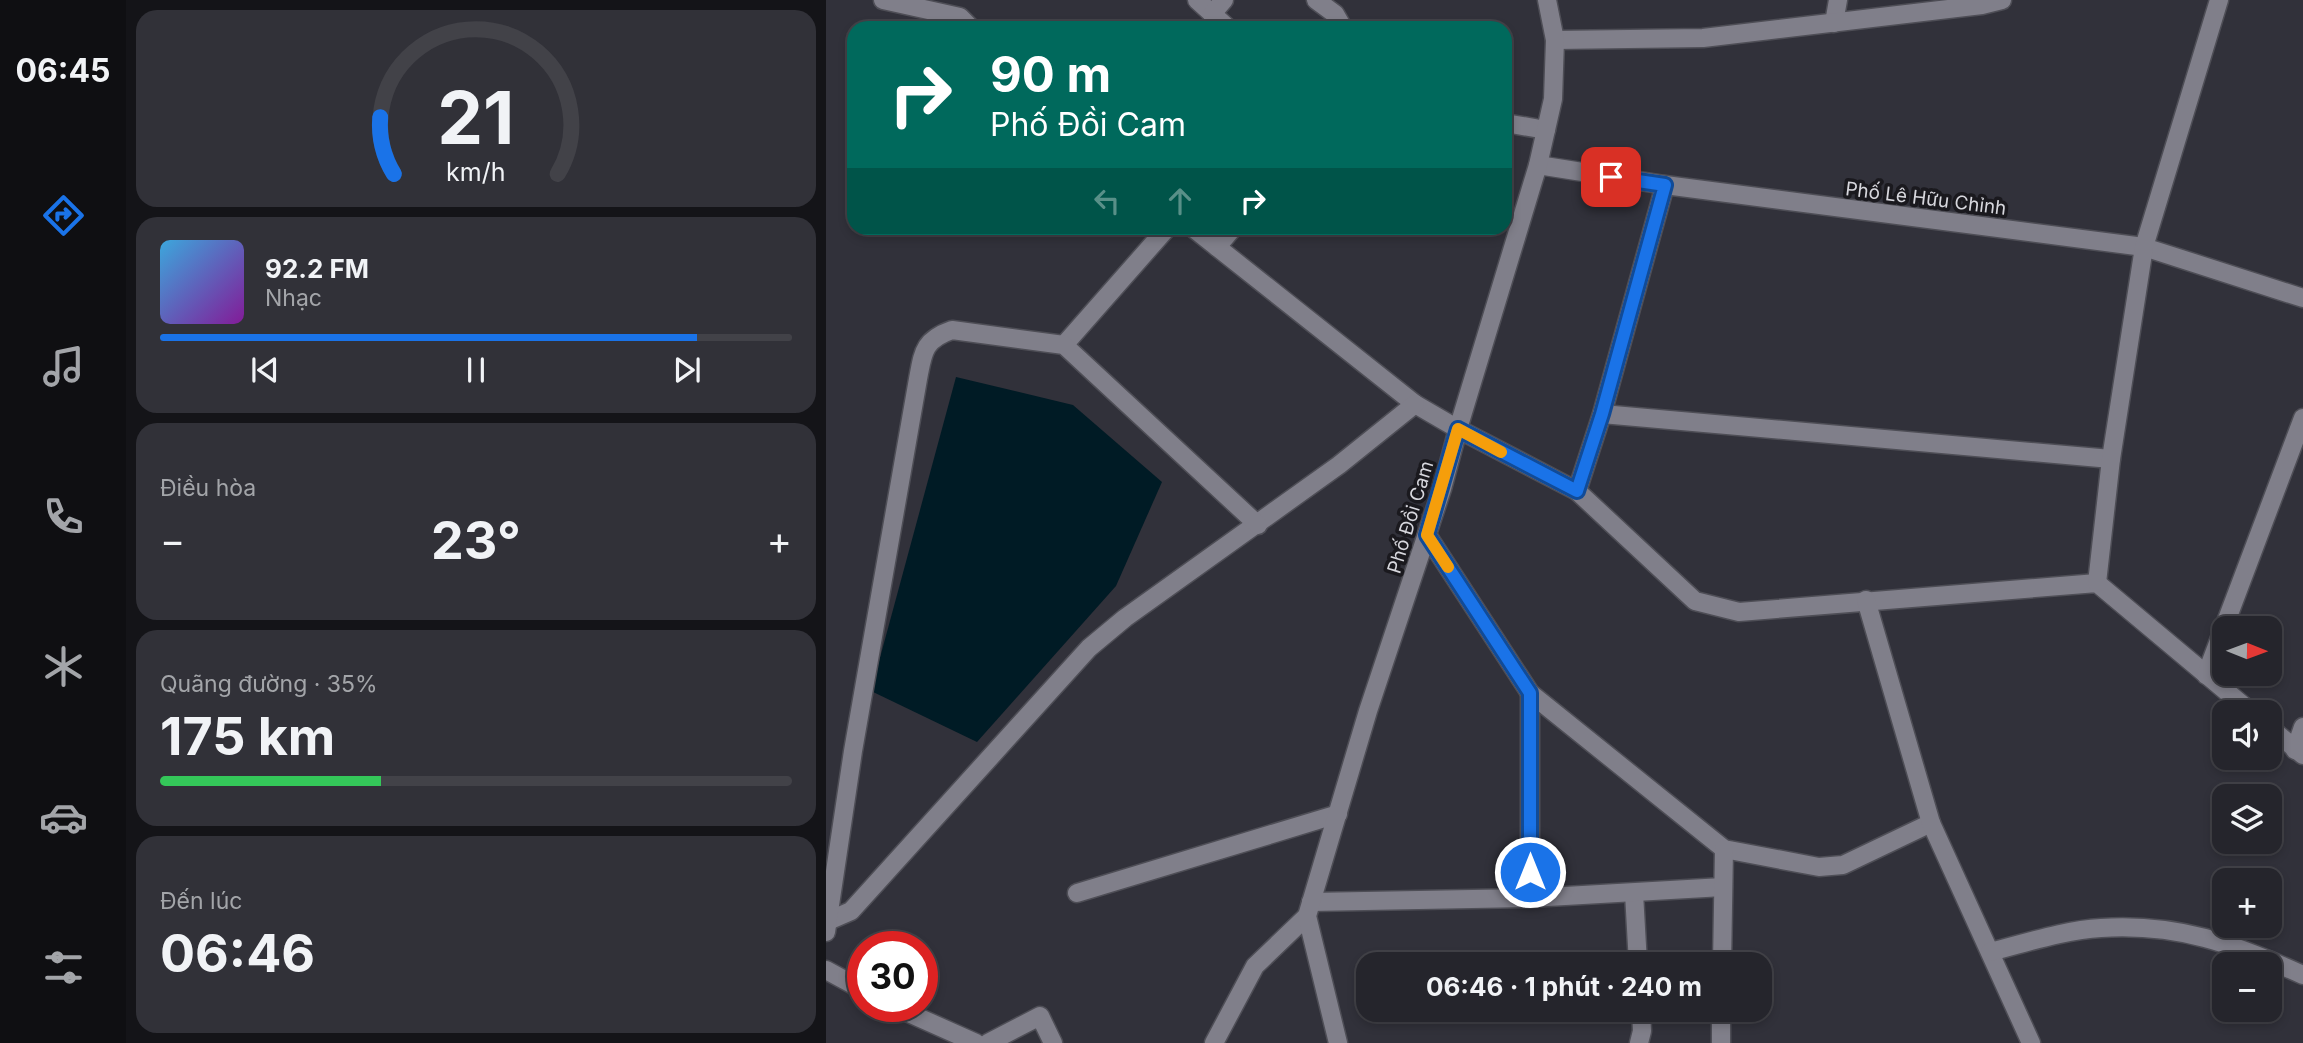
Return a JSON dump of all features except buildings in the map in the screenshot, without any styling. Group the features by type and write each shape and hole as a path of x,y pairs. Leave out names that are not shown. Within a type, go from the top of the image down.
{"street":[{"path":"883,0 965,15"},
{"path":"1197,0 1220,21"},
{"path":"1212,14 1224,0"},
{"path":"1316,0 1335,14 1339,21"},
{"name":"Phố Đồi Cam","path":"1513,222 1538,165 1553,99 1555,40 1547,0"},
{"path":"1834,23 1838,0"},
{"path":"1555,40 1703,38 1982,5 2001,0"},
{"path":"2097,583 2111,459 2144,247 2220,0"},
{"path":"1512,124 1546,130"},
{"name":"Phố Lê Hữu Chỉnh","path":"1538,165 1665,185 2144,247 2303,299"},
{"path":"1577,491 1602,414 1665,185"},
{"path":"1064,345 1161,235"},
{"path":"1202,235 1415,404 1577,491 1695,601 1739,612 2097,583 2236,700"},
{"path":"1217,247 1227,235"},
{"name":"Phố Đồi Cam","path":"1309,909 1368,711 1427,535 1510,235"},
{"path":"827,927 853,751 924,349 938,335 952,330 1064,345 1258,525"},
{"path":"827,927 851,911 1089,648 1125,618 1258,525 1415,404"},
{"path":"1602,414 2111,459"},
{"path":"2206,675 2303,418"},
{"path":"1427,535 1530,693 1724,849 1819,867 1843,865 1931,823"},
{"path":"1866,600 1931,823 2031,1043"},
{"path":"1530,693 1530,898"},
{"path":"2299,752 2303,727"},
{"path":"2282,738 2299,752"},
{"path":"1077,893 1338,814"},
{"path":"1721,952 1724,849"},
{"path":"1214,1043 1255,966 1309,909 1723,887"},
{"path":"1634,893 1637,952"},
{"path":"1309,909 1338,1043"},
{"path":"1990,951 2098,928 2147,927 2199,935 2248,951 2303,975"},
{"path":"826,970 847,981"},
{"path":"988,1043 1040,1016 1053,1043"},
{"path":"929,1022 976,1043"},
{"path":"1639,1043 1643,1031 1642,1022"},
{"path":"1721,1022 1721,1043"}],"water":[{"path":"956,377 1073,405 1162,482 1116,586 977,742 871,691"}],"slow traffic":[{"path":"1448,567 1427,535 1458,429 1501,452"}],"route":[{"path":"1530,872 1530,693 1427,535 1458,429 1577,491 1602,414 1665,185 1611,177"}]}
